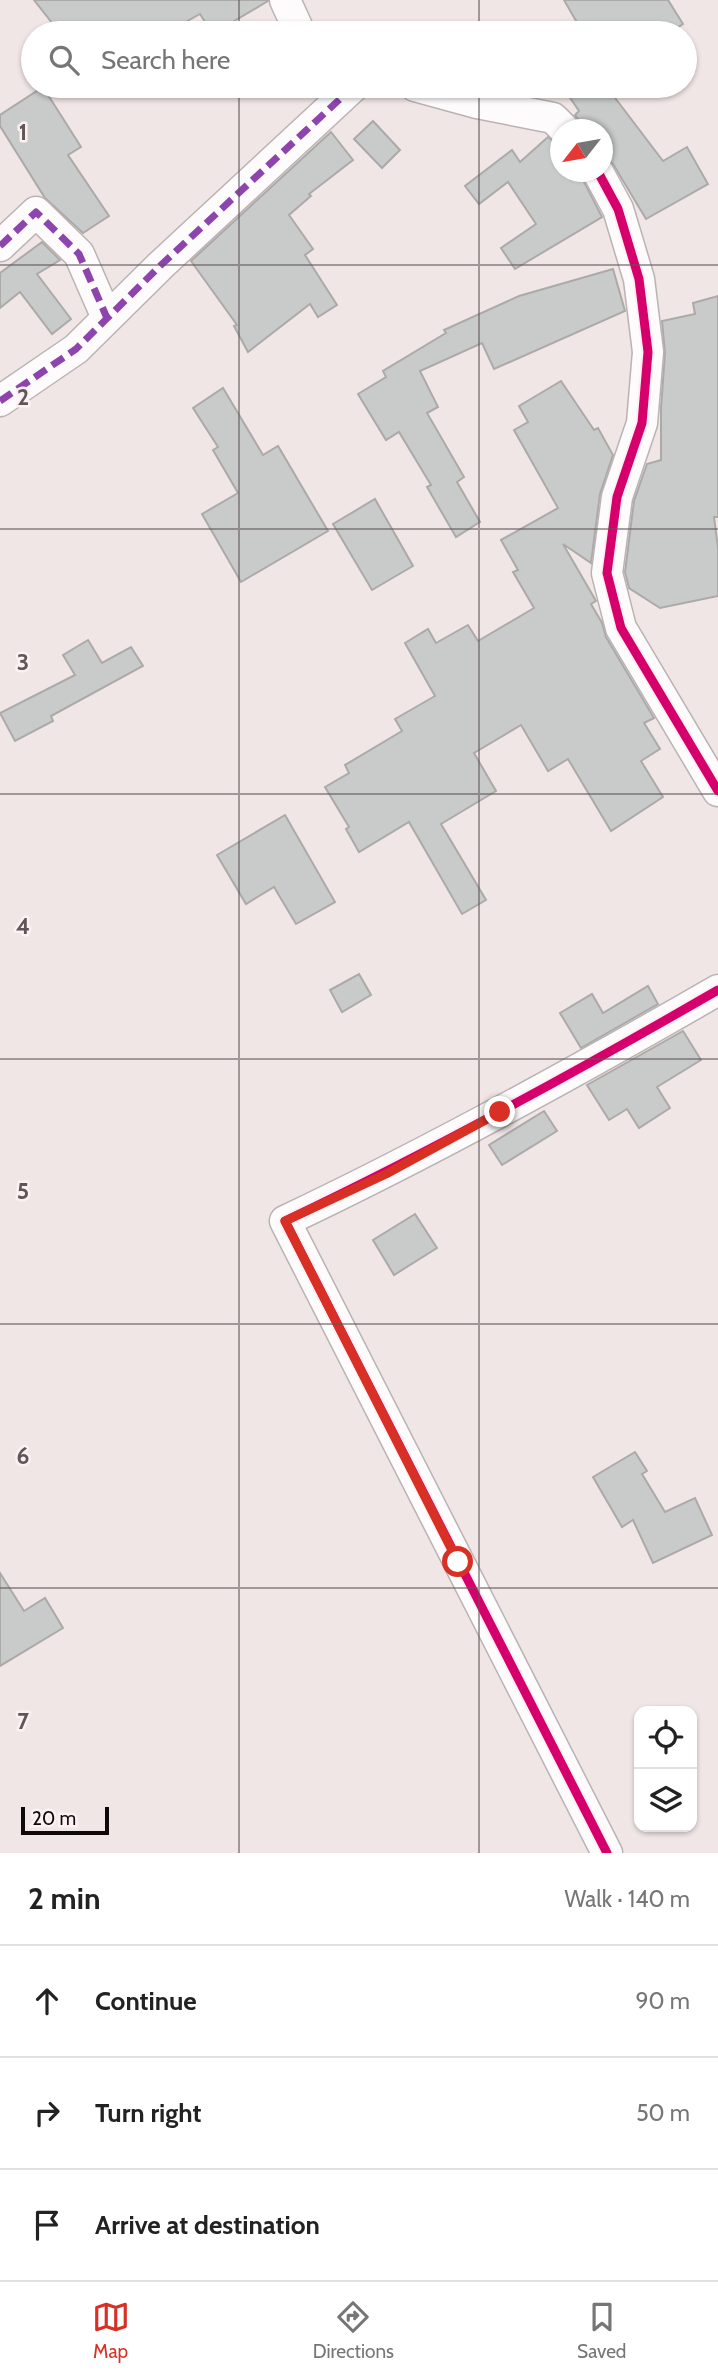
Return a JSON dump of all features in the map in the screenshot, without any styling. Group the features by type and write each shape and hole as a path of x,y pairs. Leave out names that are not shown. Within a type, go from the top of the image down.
{"street":[{"path":"285,0 295,21"},
{"path":"0,401 76,348 341,98"},
{"path":"459,98 553,119"},
{"path":"603,182 618,209 639,279 648,352 642,423 617,497 607,573 621,628 718,791"},
{"path":"0,246 36,212 79,254 107,318"},
{"path":"607,1853 285,1221 386,1174 718,990"}],"building":[{"path":"34,0 268,0 234,21 204,21 200,14 187,21 51,21"},
{"path":"564,0 668,0 681,21 576,21"},
{"path":"26,98 50,98 81,147 68,155 109,216 83,233 45,198 0,126 0,115"},
{"path":"570,98 615,98 663,161 687,147 708,184 646,219 613,164 613,119 578,119 575,115 579,111"},
{"path":"373,121 400,150 382,168 354,139"},
{"path":"331,132 353,160 309,194 311,196 289,215 313,249 305,255 337,305 318,317 310,304 248,352 234,326 237,325 191,261"},
{"path":"548,137 550,182 584,182 602,217 515,269 501,248 536,224 508,182 479,204 465,186 512,150 520,162"},
{"path":"42,242 60,260 37,274 71,319 52,334 20,292 0,308 0,273"},
{"path":"613,269 625,311 494,369 482,343 420,371 438,407 427,413 464,477 457,482 480,522 456,537 427,487 431,485 399,432 386,440 358,394 386,377 383,371 446,333 444,330 519,296"},
{"path":"718,296 718,517 714,517 718,548 718,596 660,608 629,588 625,572 634,501 647,464 661,460 665,353 662,321 695,314 693,303"},
{"path":"561,381 594,430 598,428 613,455 600,494 591,563 563,544 596,601 591,604 602,623 606,637 654,718 644,723 660,749 641,761 663,797 611,831 568,759 548,771 521,725 474,753 496,791 441,824 486,900 462,914 409,822 359,852 346,829 349,827 325,787 349,773 345,765 402,731 395,719 435,696 405,643 428,629 436,643 468,625 478,641 534,608 513,572 518,570 501,540 558,508 514,430 528,422 519,406"},
{"path":"223,388 263,455 278,446 328,531 241,582 202,514 238,493 213,450 218,447 193,408"},
{"path":"375,499 413,566 372,590 333,524"},
{"path":"88,640 102,663 131,647 143,666 51,716 53,721 15,741 0,713 75,675 63,655"},
{"path":"285,815 335,902 296,924 274,887 246,904 217,855"},
{"path":"359,974 371,995 342,1012 330,990"},
{"path":"648,986 658,1004 581,1048 560,1013 592,994 603,1013"},
{"path":"683,1031 701,1060 657,1087 670,1108 639,1128 627,1109 609,1120 587,1085"},
{"path":"544,1111 557,1131 502,1165 489,1145"},
{"path":"415,1214 437,1248 394,1275 373,1240"},
{"path":"635,1452 647,1471 642,1474 665,1512 695,1498 712,1535 653,1563 633,1520 622,1527 593,1477"},
{"path":"0,1573 24,1611 45,1598 63,1628 0,1666"}],"marked path":[{"path":"0,401 76,349 161,265 341,98"},
{"path":"0,246 36,212 79,254 107,318"}],"cycle path":[{"path":"603,182 618,209 639,279 648,352 642,423 617,497 607,573 621,628 718,791"},
{"path":"607,1853 285,1221 504,1110 718,990"}],"route":[{"path":"458,1562 285,1221 386,1174 500,1112"}]}
